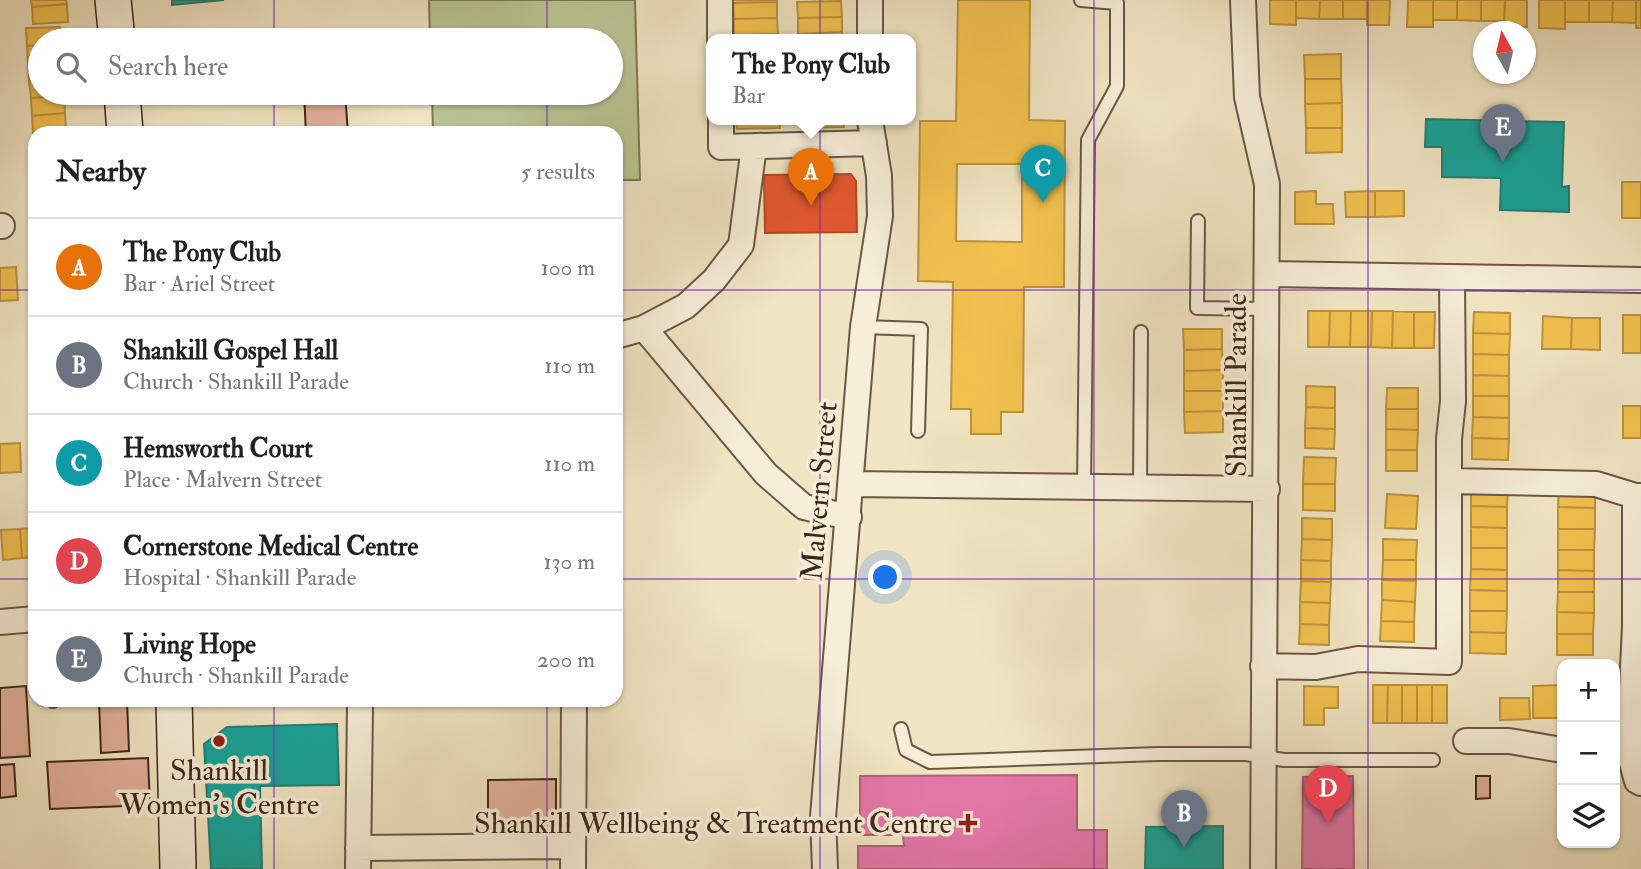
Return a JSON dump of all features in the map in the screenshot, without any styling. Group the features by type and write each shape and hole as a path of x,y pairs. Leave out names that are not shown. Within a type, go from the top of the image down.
{"main road":[{"path":"114,0 116,28"},
{"path":"123,105 124,126"},
{"path":"174,707 178,869"}],"street":[{"path":"719,0 720,34"},
{"path":"870,0 870,34"},
{"path":"1243,0 1247,97 1267,184 1268,274"},
{"path":"721,125 721,147 754,146 872,131"},
{"name":"Malvern Street","path":"825,869 823,817 863,327 880,216 879,176 872,131"},
{"path":"623,334 644,328 686,306 714,280 741,245 754,146"},
{"name":"Shankill Parade","path":"1263,869 1268,274 1641,280"},
{"path":"1263,666 1316,667 1358,659 1449,662 1452,278"},
{"path":"644,328 729,426 766,474 804,507 849,517"},
{"path":"1449,481 1596,484 1638,496 1635,626 1622,752 1637,781 1641,783"},
{"path":"852,484 1267,489"},
{"path":"0,622 28,620"},
{"path":"360,707 358,859 573,858 574,707"},
{"path":"1466,741 1509,741 1557,749"}],"lane":[{"path":"1081,0 1117,3 1117,86 1088,140 1084,487"},
{"path":"1198,221 1197,308 1268,309"},
{"path":"863,327 921,329 918,431"},
{"path":"1140,487 1141,332"},
{"path":"901,729 906,750 930,762 1158,754 1246,754 1284,760 1433,760"}],"green space":[{"path":"429,0 635,0 640,180 623,180 623,126 433,126 432,105 623,105 623,28 430,28"}],"building: Homes":[{"path":"31,0 66,0 67,4 32,7"},
{"path":"733,0 777,0 777,2 733,3"},
{"path":"958,0 1030,0 1029,120 1065,121 1064,287 1024,287 1023,412 1001,412 1001,434 971,434 971,409 951,409 953,282 918,281 920,121 956,121","holes":["957,164 1022,164 1022,242 956,241"]},
{"path":"1270,0 1296,0 1296,25 1270,24"},
{"path":"1296,0 1320,0 1319,19 1296,18"},
{"path":"1320,0 1343,0 1343,19 1319,19"},
{"path":"1343,0 1367,0 1367,19 1343,19"},
{"path":"1367,0 1390,0 1389,25 1367,25"},
{"path":"1408,0 1433,0 1433,27 1407,27"},
{"path":"1433,0 1457,0 1457,20 1433,20"},
{"path":"1457,0 1481,0 1481,21 1457,20"},
{"path":"1481,0 1505,0 1504,21 1481,21"},
{"path":"1505,0 1527,0 1527,21 1504,21"},
{"path":"1539,0 1565,0 1565,29 1539,28"},
{"path":"1565,0 1589,0 1589,22 1565,22"},
{"path":"1589,0 1613,0 1612,22 1589,22"},
{"path":"1613,0 1636,0 1636,23 1612,22"},
{"path":"1636,0 1641,0 1641,28 1636,28"},
{"path":"841,1 842,17 798,18 797,2"},
{"path":"777,2 777,18 734,19 733,3"},
{"path":"67,4 68,22 33,24 32,7"},
{"path":"842,17 842,32 798,34 798,18"},
{"path":"777,18 778,34 734,34 734,19"},
{"path":"60,27 60,28 28,28 27,46 26,28"},
{"path":"842,32 842,34 798,34"},
{"path":"1341,54 1341,79 1305,79 1304,55"},
{"path":"1305,79 1341,79 1342,103 1305,104"},
{"path":"1342,103 1342,128 1306,128 1305,104"},
{"path":"31,105 65,105 65,113 32,116"},
{"path":"65,113 66,126 33,126 32,116"},
{"path":"737,125 780,125 780,128 737,129"},
{"path":"801,125 844,125 844,127 801,128"},
{"path":"1306,128 1342,128 1342,152 1306,153"},
{"path":"1622,182 1641,182 1641,218 1622,218"},
{"path":"1316,191 1316,204 1333,204 1334,224 1295,224 1295,192"},
{"path":"1375,191 1404,191 1404,216 1375,217"},
{"path":"1375,191 1375,217 1346,217 1345,192"},
{"path":"16,267 18,300 0,301 0,268"},
{"path":"1308,311 1330,311 1329,347 1308,347"},
{"path":"1330,311 1351,311 1350,347 1329,347"},
{"path":"1351,311 1372,311 1371,347 1350,347"},
{"path":"1372,311 1393,311 1392,348 1371,347"},
{"path":"1393,311 1414,312 1414,348 1392,348"},
{"path":"1414,312 1435,312 1434,348 1414,348"},
{"path":"1474,312 1510,313 1510,334 1473,333"},
{"path":"1623,315 1641,315 1641,353 1623,353"},
{"path":"1543,316 1572,318 1571,349 1542,349"},
{"path":"1572,318 1600,318 1600,350 1571,349"},
{"path":"1183,329 1222,329 1222,349 1184,350"},
{"path":"1473,333 1510,334 1509,355 1473,354"},
{"path":"1222,349 1223,370 1184,371 1184,350"},
{"path":"1473,354 1509,355 1509,376 1473,375"},
{"path":"1223,370 1223,391 1184,391 1184,371"},
{"path":"1473,375 1509,376 1509,396 1473,396"},
{"path":"1306,386 1335,387 1335,408 1306,407"},
{"path":"1387,388 1418,388 1418,409 1386,409"},
{"path":"1184,391 1223,391 1223,411 1184,412"},
{"path":"1473,396 1509,396 1509,418 1473,417"},
{"path":"1623,406 1641,406 1641,438 1623,438"},
{"path":"1306,407 1335,408 1335,429 1305,428"},
{"path":"1386,409 1418,409 1418,430 1386,429"},
{"path":"1223,411 1223,432 1185,433 1184,412"},
{"path":"1473,417 1509,418 1509,439 1472,438"},
{"path":"1305,428 1335,429 1334,449 1305,448"},
{"path":"1386,429 1418,430 1417,450 1386,450"},
{"path":"1472,438 1509,439 1508,460 1472,459"},
{"path":"20,443 21,472 0,473 0,444"},
{"path":"1386,450 1417,450 1417,471 1386,471"},
{"path":"1304,457 1336,458 1335,484 1303,484"},
{"path":"1303,484 1335,484 1335,511 1303,510"},
{"path":"1471,485 1508,486 1507,507 1471,506"},
{"path":"1559,487 1595,487 1595,508 1558,507"},
{"path":"1387,494 1418,496 1416,529 1385,528"},
{"path":"1471,506 1507,507 1507,528 1471,527"},
{"path":"1558,507 1595,508 1595,529 1558,529"},
{"path":"1302,518 1332,519 1332,540 1302,539"},
{"path":"1471,527 1507,528 1507,548 1471,548"},
{"path":"28,528 28,558 22,558 20,529"},
{"path":"20,529 22,558 3,560 1,530"},
{"path":"1558,529 1595,529 1594,550 1558,550"},
{"path":"1302,539 1332,540 1331,561 1301,560"},
{"path":"1383,539 1417,540 1416,560 1383,560"},
{"path":"1471,548 1507,548 1507,570 1471,569"},
{"path":"1558,550 1594,550 1594,571 1558,570"},
{"path":"1301,560 1331,561 1331,582 1301,581"},
{"path":"1383,560 1416,560 1416,581 1382,580"},
{"path":"1471,569 1507,570 1507,591 1470,590"},
{"path":"1558,570 1594,571 1594,592 1558,592"},
{"path":"1382,580 1416,581 1415,602 1382,600"},
{"path":"1301,581 1331,582 1330,603 1300,602"},
{"path":"1470,590 1507,591 1507,611 1470,611"},
{"path":"1558,592 1594,592 1594,613 1557,612"},
{"path":"1382,600 1415,602 1414,622 1381,621"},
{"path":"1300,602 1330,603 1329,625 1300,624"},
{"path":"1470,611 1507,611 1506,633 1470,632"},
{"path":"1557,612 1594,613 1593,634 1557,634"},
{"path":"1381,621 1414,622 1414,642 1380,641"},
{"path":"1300,624 1329,625 1329,645 1299,644"},
{"path":"1470,632 1506,633 1506,654 1470,653"},
{"path":"1557,634 1593,634 1593,655 1557,655"},
{"path":"1373,685 1388,685 1387,723 1373,723"},
{"path":"1388,685 1402,685 1402,723 1387,723"},
{"path":"1402,685 1417,685 1417,723 1402,723"},
{"path":"1417,685 1432,685 1432,723 1417,723"},
{"path":"1432,685 1447,685 1447,723 1432,723"},
{"path":"1557,685 1557,718 1533,718 1533,686"},
{"path":"1304,686 1338,687 1338,708 1324,708 1324,725 1304,725"},
{"path":"1500,698 1529,698 1530,719 1500,720"}],"building: Shops":[{"path":"851,174 856,181 857,232 765,233 764,175"}],"building: Health":[{"name":"Shankill Wellbeing & Treatment Centre","path":"1077,775 1077,830 1107,830 1107,869 858,869 858,846 904,846 903,835 860,835 860,776"},
{"path":"1353,776 1354,869 1302,869 1303,777"}],"building: Public":[{"path":"172,0 224,0 172,5"},
{"path":"1426,119 1564,122 1562,187 1569,186 1569,212 1500,210 1501,178 1442,177 1442,147 1425,147"},
{"path":"337,724 339,785 260,786 262,869 211,869 204,744 227,727"},
{"path":"1223,826 1223,869 1145,869 1146,827"}],"building: Other":[{"path":"305,105 346,105 347,126 306,126"},
{"path":"26,686 30,756 0,758 0,688"},
{"path":"99,707 127,707 129,751 101,753"},
{"path":"148,758 150,805 50,809 47,762"},
{"path":"14,764 16,796 0,798 0,765"},
{"path":"1476,776 1490,776 1490,798 1476,799"},
{"path":"556,779 556,820 488,821 488,780"}],"place":[{"name":"Living Hope","path":"1503,162"},
{"name":"Hemsworth Court","path":"1043,203"},
{"name":"The Pony Club","path":"811,206"},
{"name":"Shankill Women's Centre","path":"219,741"},
{"name":"Shankill Wellbeing & Treatment Centre","path":"968,823"},
{"name":"Cornerstone Medical Centre","path":"1328,823"},
{"name":"Shankill Gospel Hall","path":"1184,848"}]}
